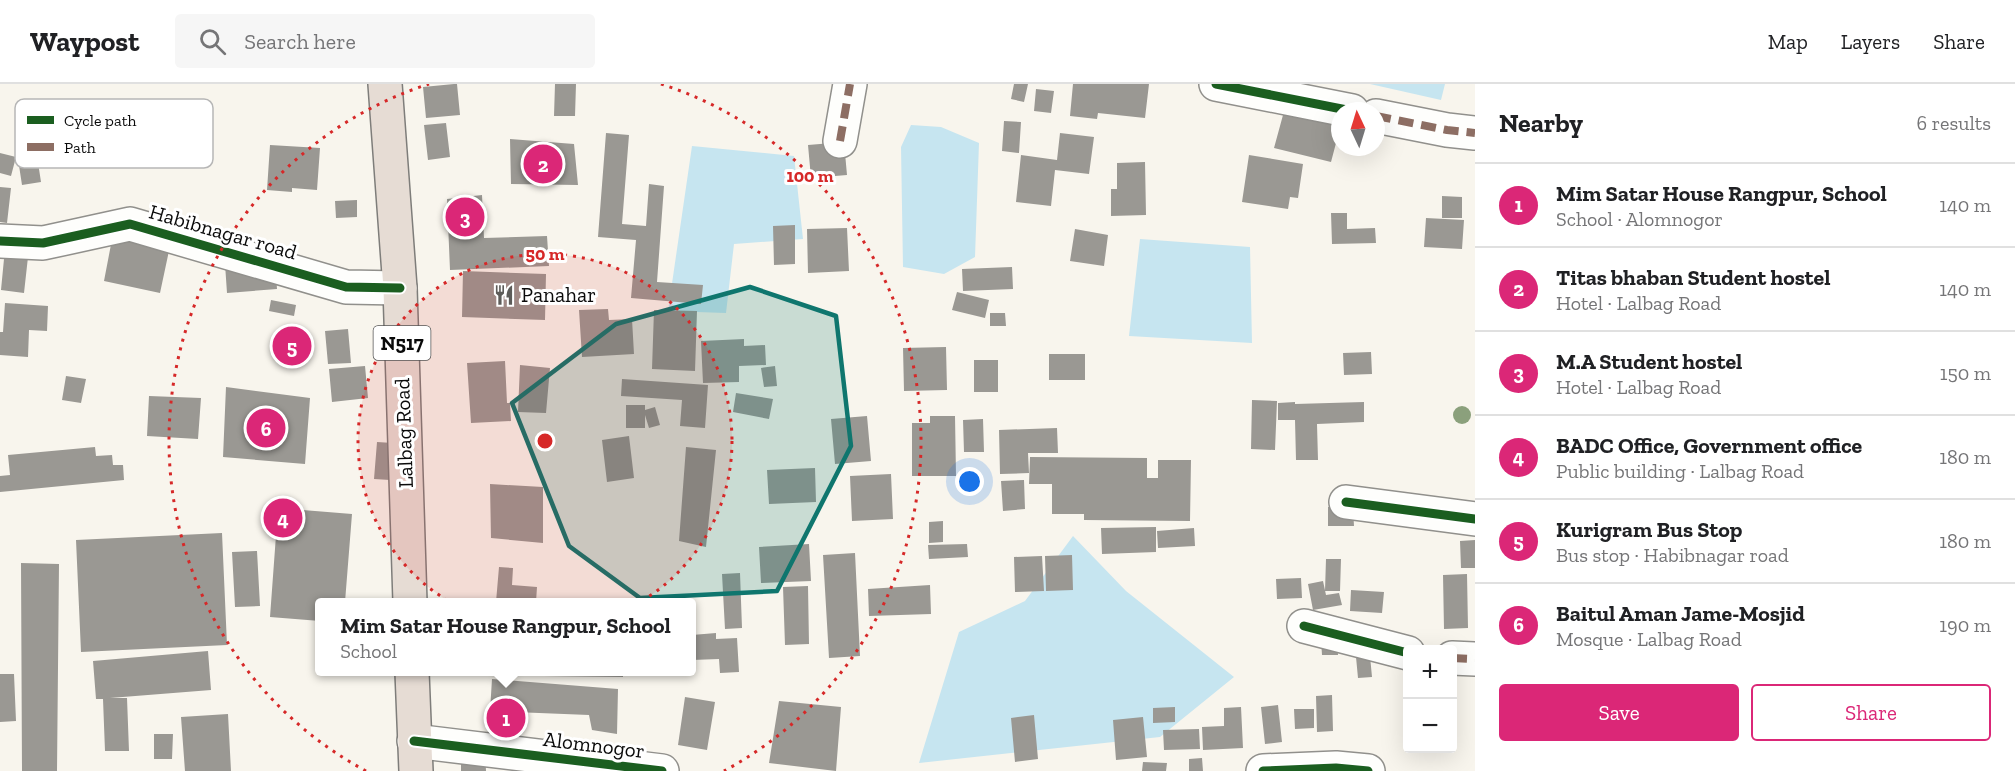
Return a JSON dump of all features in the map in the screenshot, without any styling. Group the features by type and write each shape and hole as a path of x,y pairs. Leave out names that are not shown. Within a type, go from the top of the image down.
{"highway":[{"name":"Lalbag Road","path":"385,84 400,288 410,598"},
{"path":"412,676 415,756"}],"street":[{"path":"840,141 850,84"},
{"path":"1216,84 1331,107"},
{"path":"1385,118 1446,130 1475,133"},
{"name":"Habibnagar road","path":"0,241 43,243 130,224 346,287 400,288"},
{"path":"1346,502 1475,519"},
{"path":"1304,626 1403,652"},
{"path":"1457,658 1475,659"},
{"name":"Alomnogor","path":"415,756 662,771"},
{"path":"1263,771 1336,768 1368,771"}],"highlighted area":[{"path":"750,287 836,316 851,446 777,591 640,598 569,546 512,403 616,324"}],"water":[{"path":"1370,84 1445,84 1441,100"},
{"path":"911,125 941,127 979,143 975,257 944,274 903,267 901,147"},
{"path":"692,146 794,156 803,239 734,244 726,313 668,311"},
{"path":"1140,239 1250,247 1252,343 1129,336"},
{"path":"1073,536 1126,591 1234,677 1160,737 919,763 959,632 1025,601"}],"building":[{"path":"457,84 460,115 426,118 423,87"},
{"path":"555,84 576,84 575,116 554,116"},
{"path":"1014,84 1028,84 1024,102 1011,99"},
{"path":"1073,84 1149,84 1145,118 1098,113 1097,119 1070,116"},
{"path":"1036,89 1054,91 1051,113 1034,111"},
{"path":"1289,93 1331,108 1331,162 1274,148"},
{"path":"1004,121 1021,122 1019,153 1002,151"},
{"path":"446,123 450,157 428,160 424,125"},
{"path":"606,133 629,135 622,224 646,226 649,184 664,186 657,282 703,285 701,304 631,298 636,240 598,237"},
{"path":"1060,133 1094,137 1089,174 1055,170 1051,206 1016,202 1021,155 1057,160"},
{"path":"510,139 574,144 578,185 511,184"},
{"path":"844,142 847,175 811,178 808,145"},
{"path":"270,145 320,148 317,190 292,188 292,192 267,190"},
{"path":"0,153 15,157 11,176 0,173"},
{"path":"1249,155 1303,164 1298,198 1290,197 1288,209 1242,202"},
{"path":"1145,162 1146,215 1111,216 1111,189 1117,189 1117,163"},
{"path":"19,168 39,168 41,182 22,185"},
{"path":"0,187 11,188 7,223 0,222"},
{"path":"482,195 484,238 547,236 549,266 450,270 447,199"},
{"path":"1442,196 1462,197 1462,218 1442,218"},
{"path":"357,200 357,217 336,218 335,201"},
{"path":"1331,213 1347,213 1347,229 1375,228 1376,243 1332,244"},
{"path":"1426,218 1464,220 1462,249 1424,247"},
{"path":"795,225 795,264 774,265 773,226"},
{"path":"7,228 31,230 24,293 1,290"},
{"path":"847,228 849,271 808,273 807,229"},
{"path":"1075,229 1108,235 1104,266 1070,261"},
{"path":"113,234 170,246 160,293 104,281"},
{"path":"275,260 277,289 227,293 225,264"},
{"path":"1012,267 1013,289 963,291 962,269"},
{"name":"Panahar","path":"463,271 546,274 545,320 462,317"},
{"path":"957,292 989,300 985,318 952,310"},
{"path":"271,300 296,305 294,316 269,311"},
{"path":"5,303 48,306 47,331 29,330 28,357 0,355 0,332 3,332"},
{"path":"608,309 609,320 632,319 634,354 582,357 579,310"},
{"path":"654,310 697,311 695,371 652,369"},
{"path":"990,313 1005,313 1006,326 990,326"},
{"path":"348,329 351,363 328,364 325,331"},
{"path":"744,339 744,346 765,345 766,365 739,366 739,382 703,383 701,341"},
{"path":"946,347 947,390 904,391 903,348"},
{"path":"1371,352 1372,374 1344,375 1343,353"},
{"path":"1049,354 1085,354 1085,380 1049,380"},
{"path":"974,360 998,360 998,392 974,392"},
{"path":"505,361 507,403 510,403 511,421 471,423 467,363"},
{"path":"520,365 550,368 546,413 518,412"},
{"path":"365,366 368,398 332,402 329,369"},
{"path":"775,366 777,386 764,387 761,368"},
{"path":"66,376 86,379 81,403 62,400"},
{"path":"622,379 708,385 705,428 680,426 682,400 621,396"},
{"path":"226,387 310,398 305,464 223,457"},
{"path":"736,393 773,399 769,419 733,412"},
{"path":"149,396 201,398 198,439 147,436"},
{"path":"1252,400 1277,401 1275,450 1251,449"},
{"path":"1295,402 1295,404 1364,402 1364,422 1317,424 1318,460 1296,460 1295,420 1278,420 1278,403"},
{"path":"626,405 645,405 645,410 655,407 660,425 649,428 645,415 645,428 626,428"},
{"path":"867,416 871,461 835,464 831,419"},
{"path":"930,416 955,416 956,476 912,476 912,423 930,423"},
{"path":"983,419 984,452 964,452 963,420"},
{"path":"1057,428 1058,453 1028,453 1029,473 1000,474 999,430"},
{"path":"629,436 634,478 607,482 602,440"},
{"path":"377,442 393,443 390,480 374,479"},
{"path":"95,447 96,456 112,455 113,465 123,465 124,480 0,492 0,476 10,475 8,455"},
{"path":"686,447 716,450 706,547 679,541"},
{"path":"1030,457 1147,458 1147,478 1158,478 1158,460 1191,460 1190,521 1084,520 1084,514 1052,514 1052,484 1029,484"},
{"path":"815,468 816,502 769,504 767,470"},
{"path":"891,474 893,519 852,521 850,476"},
{"path":"1024,480 1025,509 1003,511 1001,481"},
{"path":"490,484 543,487 543,543 491,538"},
{"path":"1328,507 1353,507 1354,526 1328,526"},
{"path":"278,508 352,514 345,598 315,598 315,621 270,617"},
{"path":"943,521 943,542 929,543 929,522"},
{"path":"1156,527 1156,552 1102,554 1101,528"},
{"path":"1194,528 1195,546 1158,548 1157,531"},
{"path":"222,533 227,645 81,652 76,540"},
{"path":"1475,540 1475,568 1461,568 1460,541"},
{"path":"809,544 811,581 761,583 759,547"},
{"path":"967,544 968,557 929,559 928,545"},
{"path":"257,551 260,606 235,607 232,552"},
{"path":"855,553 860,656 829,658 823,555"},
{"path":"1072,555 1073,590 1046,591 1045,556"},
{"path":"1042,556 1044,591 1015,592 1014,557"},
{"path":"1326,559 1341,559 1340,591 1325,591"},
{"path":"21,563 59,564 57,771 22,771"},
{"path":"499,567 513,568 512,585 537,587 536,598 496,598"},
{"path":"740,573 742,628 725,629 722,574"},
{"path":"1467,574 1468,628 1444,629 1443,575"},
{"path":"1301,578 1302,598 1277,599 1276,579"},
{"path":"1323,581 1326,595 1339,593 1342,605 1313,610 1308,584"},
{"path":"930,585 931,614 869,616 868,589"},
{"path":"808,586 809,644 785,645 783,587"},
{"path":"1351,590 1384,592 1382,613 1350,611"},
{"path":"716,633 716,639 737,638 739,672 720,673 719,659 696,660 696,635"},
{"path":"1337,638 1338,655 1322,655 1321,639"},
{"path":"208,651 211,690 110,698 127,698 129,751 105,751 103,699 96,699 93,661"},
{"path":"1370,656 1372,677 1358,678 1356,657"},
{"path":"0,674 14,674 16,721 0,722"},
{"path":"544,676 623,676 623,677"},
{"path":"492,679 618,689 617,734 592,730 589,715 490,711"},
{"path":"1332,695 1333,731 1317,732 1316,696"},
{"path":"685,697 715,702 707,750 678,745"},
{"path":"779,701 841,707 836,771 769,763"},
{"path":"1278,705 1282,742 1265,744 1261,707"},
{"path":"1175,707 1175,722 1153,723 1153,708"},
{"path":"1241,707 1243,748 1203,750 1202,727 1224,726 1224,708"},
{"path":"1294,709 1314,709 1314,728 1295,729"},
{"path":"228,714 231,771 185,771 181,717"},
{"path":"1034,715 1038,759 1015,762 1011,718"},
{"path":"1143,717 1147,757 1116,760 1113,720"},
{"path":"1199,729 1200,749 1164,750 1163,730"},
{"path":"154,734 173,734 172,759 154,759"},
{"path":"485,749 486,771 461,771 461,750"},
{"path":"1202,758 1203,771 1189,771 1189,759"},
{"path":"1143,762 1167,763 1166,771 1142,771"}],"marked path":[{"path":"840,141 850,84"},
{"path":"1385,118 1475,133"},
{"path":"1457,658 1475,659"}],"cycle path":[{"path":"1216,84 1331,107"},
{"path":"0,241 43,243 130,224 346,287 400,288"},
{"path":"1346,502 1475,519"},
{"path":"1304,626 1403,652"},
{"path":"414,741 662,771"},
{"path":"1263,771 1336,768 1368,771"}],"place":[{"name":"Titas bhaban Student hostel","path":"543,164"},
{"name":"M.A Student hostel","path":"465,217"},
{"name":"Panahar","path":"504,295"},
{"name":"Kurigram Bus Stop","path":"292,346"},
{"name":"Baitul Aman Jame-Mosjid","path":"266,428"},
{"name":"BADC Office, Government office","path":"283,518"},
{"name":"Mim Satar House Rangpur, School","path":"506,718"}]}
